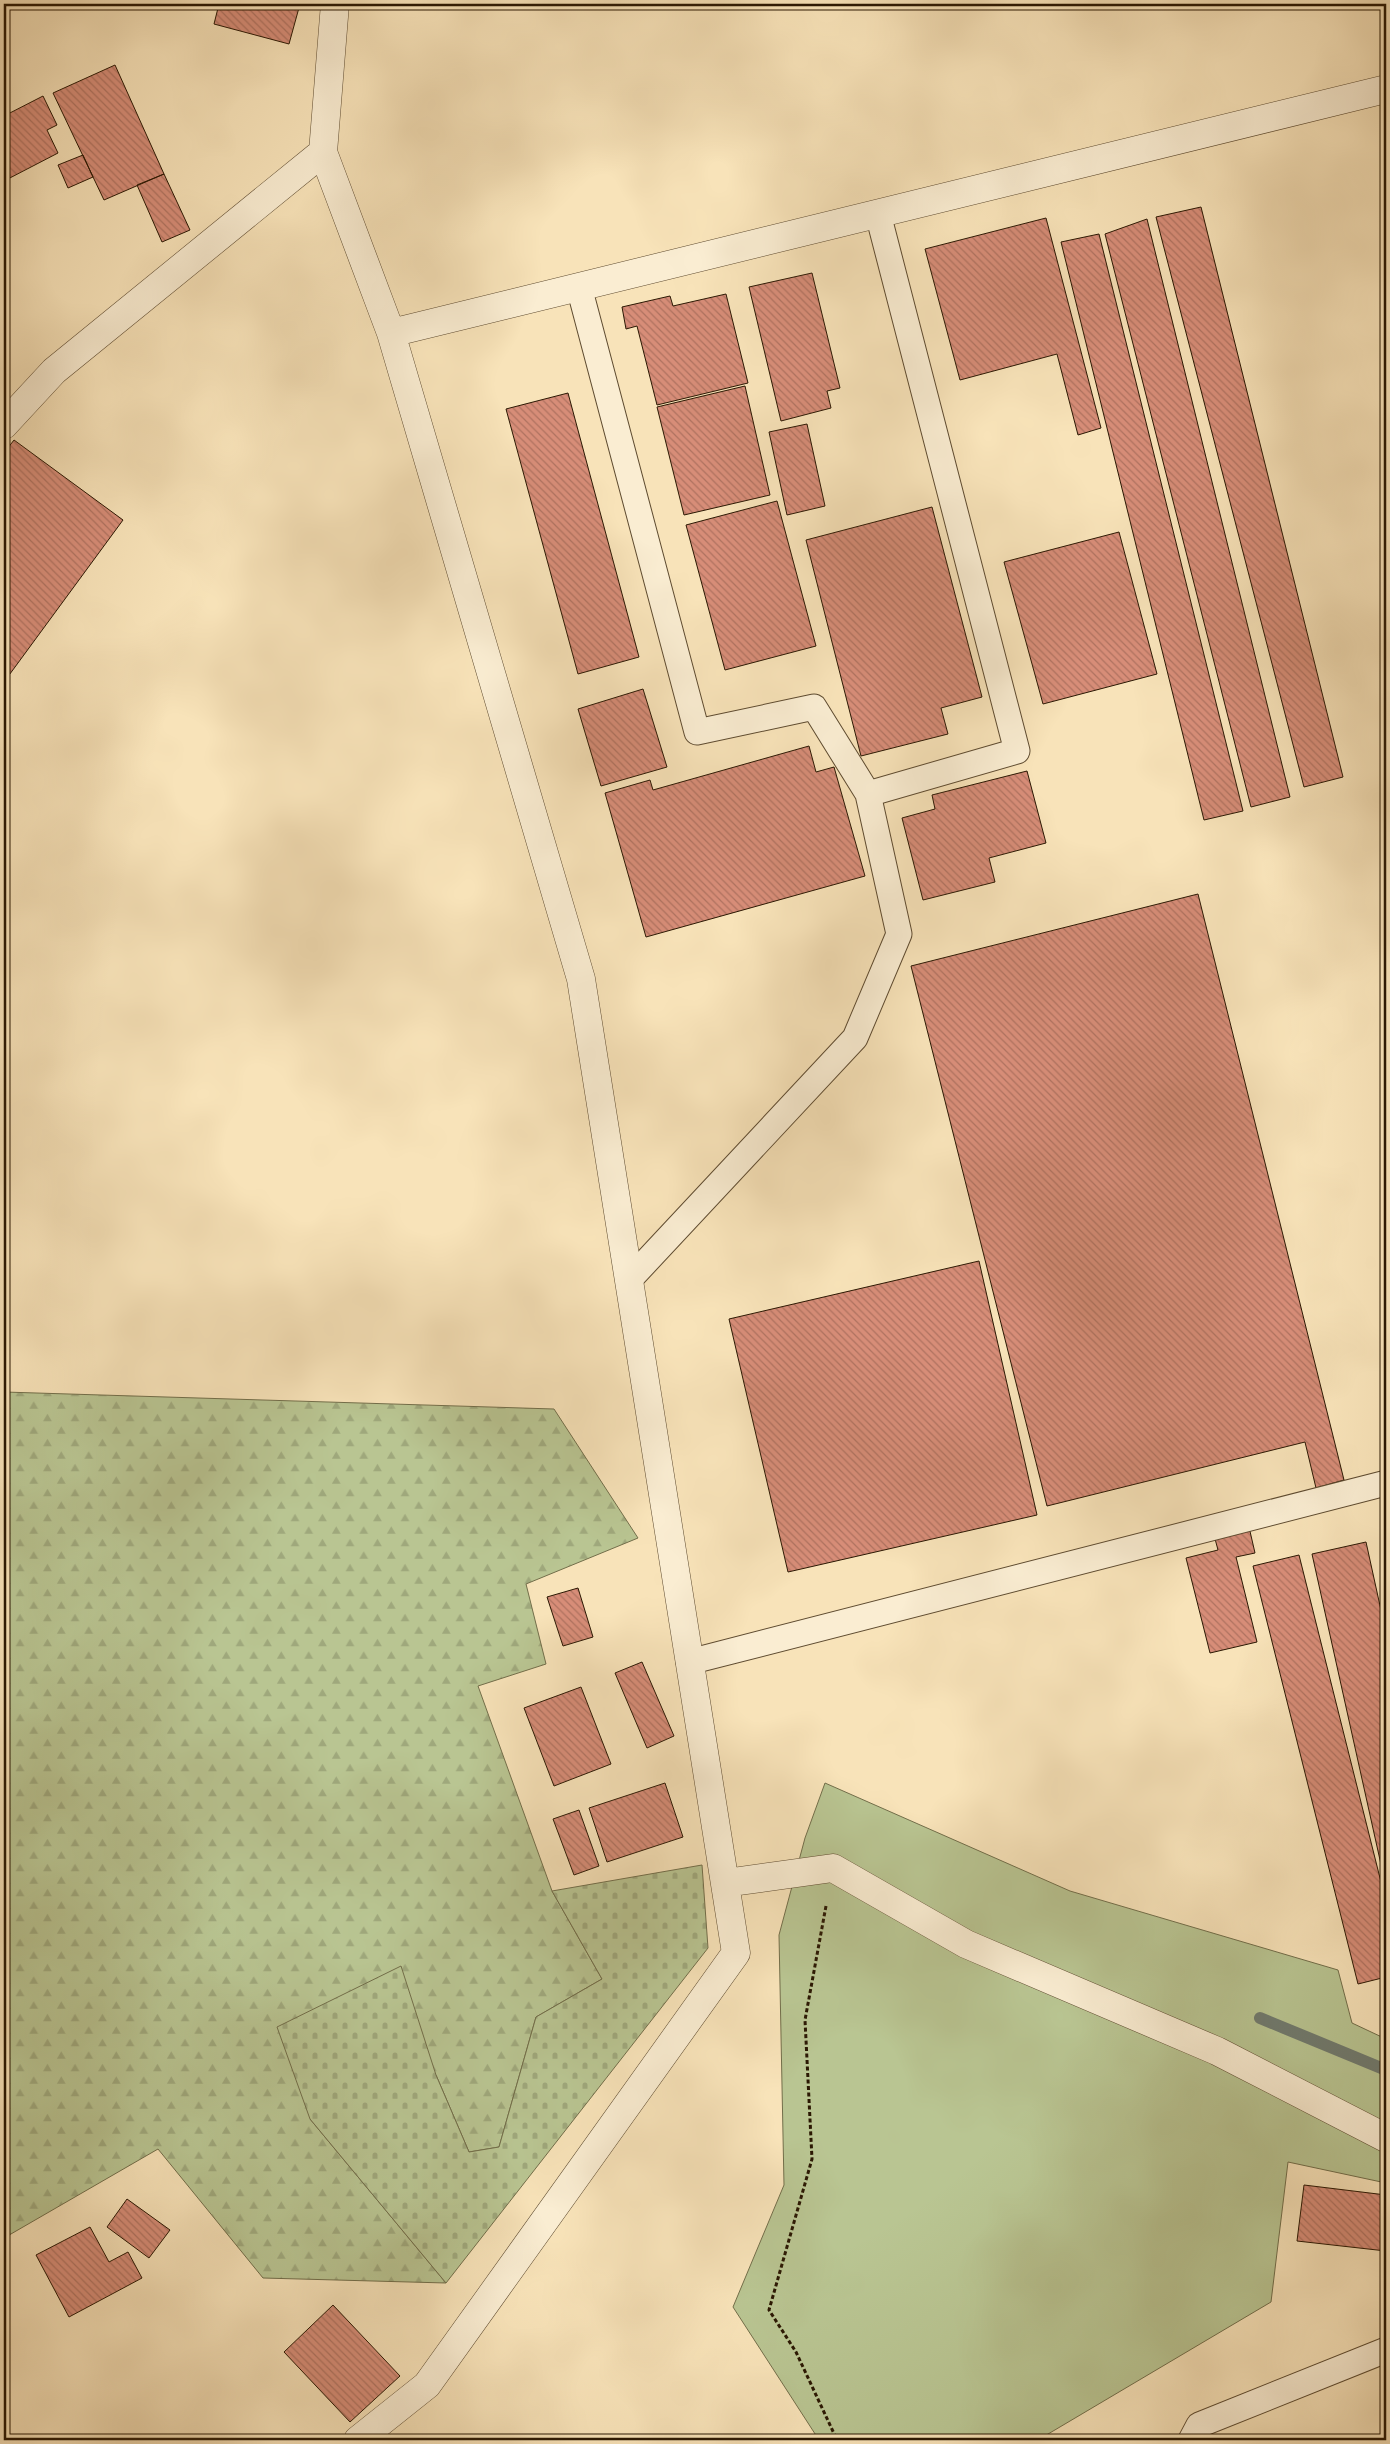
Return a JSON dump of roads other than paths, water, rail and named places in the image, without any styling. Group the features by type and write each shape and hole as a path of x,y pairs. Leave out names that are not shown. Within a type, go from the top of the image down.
{"street":[{"path":"336,4 323,152 391,333 581,979 736,1954 427,2385 358,2440"},
{"path":"391,333 1386,89"},
{"path":"4,425 54,371 323,152"},
{"path":"725,1883 833,1868 966,1944 1217,2051 1386,2138"}],"lane":[{"path":"868,794 1016,751 878,214"},
{"path":"579,287 697,732 814,707 868,794 899,934 856,1038 629,1280"},
{"path":"689,1662 1386,1483"},
{"path":"1191,2440 1199,2425 1386,2350"}],"waterway":[{"path":"1260,2018 1386,2070"}]}
